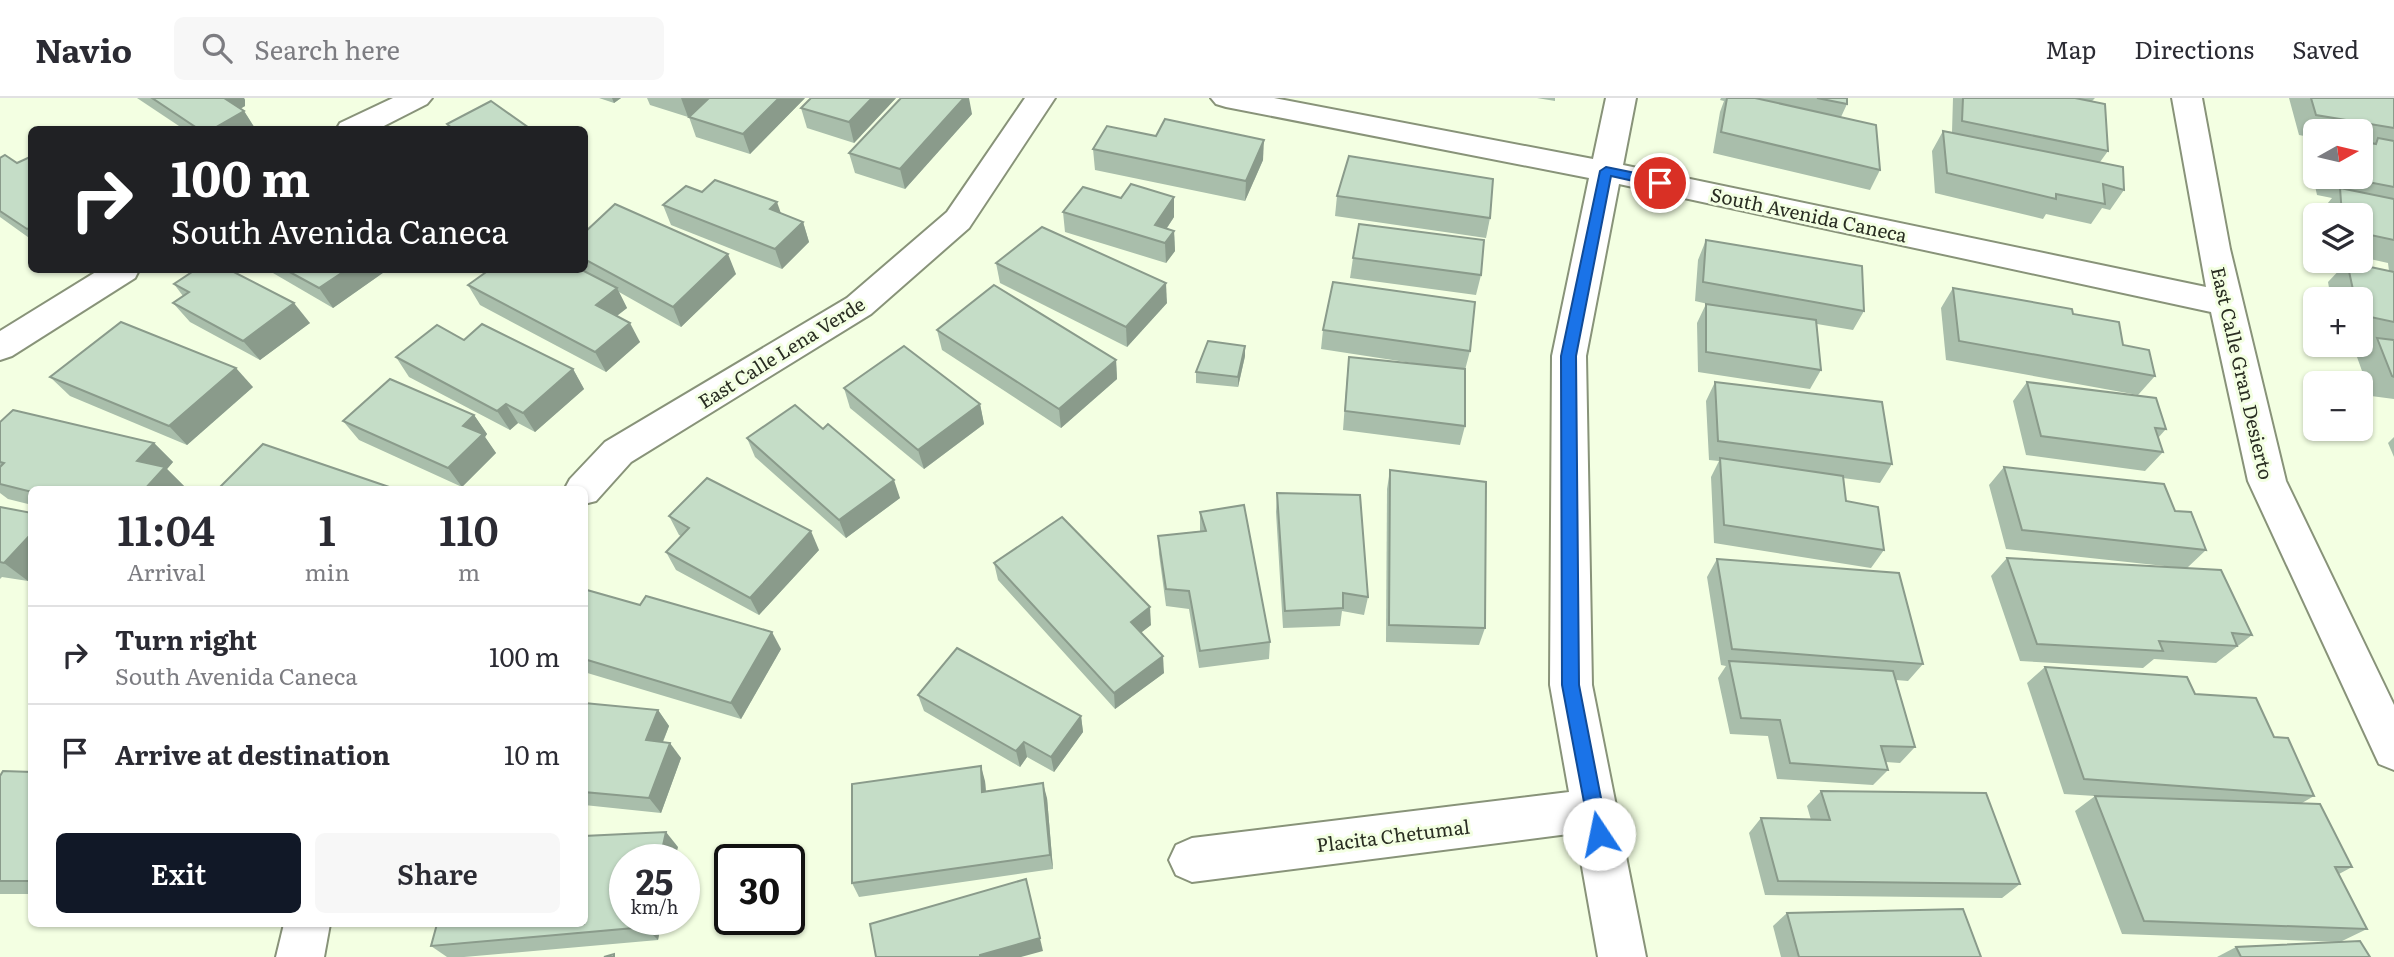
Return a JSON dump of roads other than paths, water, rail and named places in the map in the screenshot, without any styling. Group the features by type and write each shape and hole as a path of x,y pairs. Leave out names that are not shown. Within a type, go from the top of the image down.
{"street":[{"path":"359,126 417,98"},
{"name":"East Calle Lena Verde","path":"587,486 618,452 859,306 958,220 1040,98"},
{"name":"South Avenida Caneca","path":"1226,98 1606,171 2227,303"},
{"path":"1621,98 1569,356 1571,685 1622,957"},
{"name":"East Calle Gran Desierto","path":"2187,98 2214,249 2267,481 2394,750"},
{"path":"0,347 118,273"},
{"name":"Placita Chetumal","path":"1192,860 1594,810"},
{"path":"300,957 306,927"}]}
